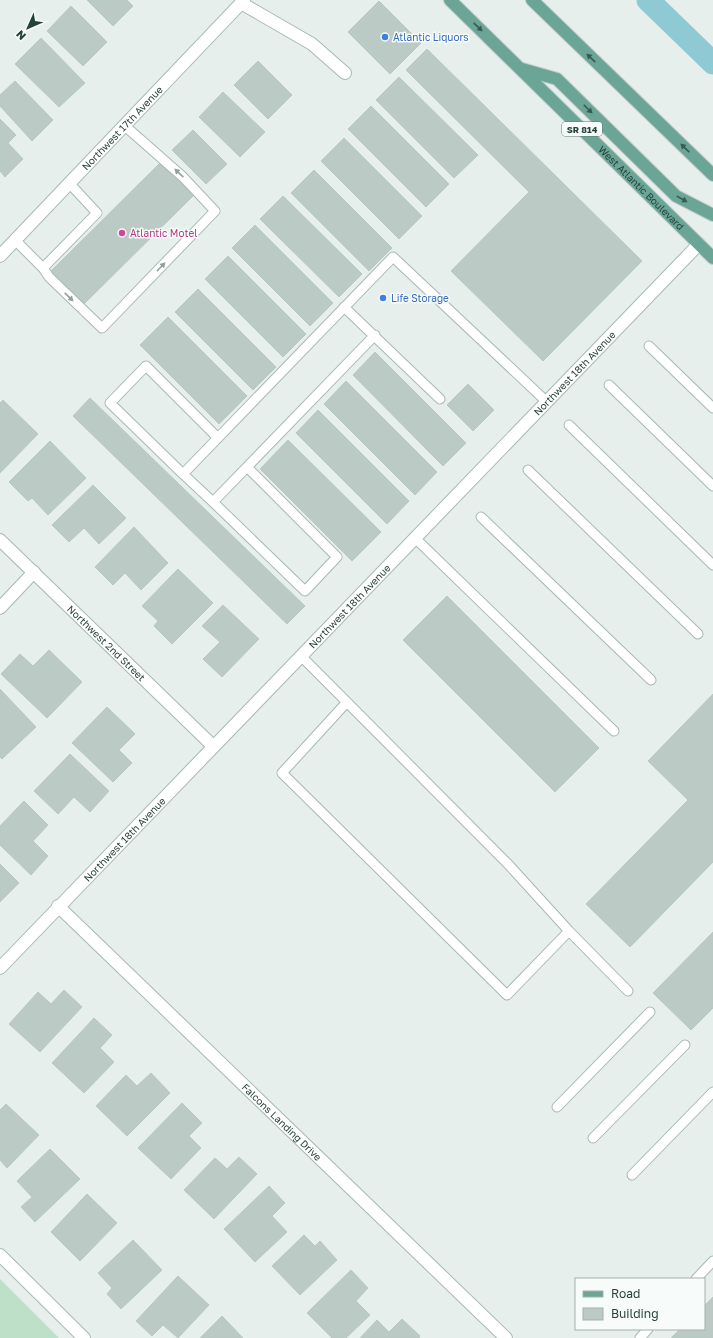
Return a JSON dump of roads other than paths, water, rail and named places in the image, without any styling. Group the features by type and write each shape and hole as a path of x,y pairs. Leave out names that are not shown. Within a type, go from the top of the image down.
{"main road":[{"name":"West Atlantic Boulevard","path":"450,0 713,258"},
{"path":"532,0 713,175"},
{"path":"521,69 557,79 676,196 713,216"},
{"path":"699,244 713,245"}],"street":[{"path":"242,2 312,44 345,73"},
{"name":"Northwest 17th Avenue","path":"0,256 242,2"},
{"name":"Northwest 18th Avenue","path":"0,968 58,906 699,244"},
{"name":"Northwest 2nd Street","path":"0,540 213,746"},
{"path":"0,608 34,572"},
{"name":"Falcons Landing Drive","path":"58,906 506,1338"},
{"path":"0,1255 84,1338"}],"lane":[{"path":"15,240 43,268 49,277 102,328 216,211 183,177 125,126"},
{"path":"43,268 97,213 70,184"},
{"path":"183,474 393,257 546,402"},
{"path":"344,307 375,335 440,399"},
{"path":"213,502 248,468 375,335"},
{"path":"649,346 713,408"},
{"path":"218,438 146,366 110,403 305,591 337,557 248,468"},
{"path":"609,385 713,486"},
{"path":"570,425 713,565"},
{"path":"528,470 698,634"},
{"path":"481,517 652,680"},
{"path":"415,538 614,731"},
{"path":"301,656 508,864 569,931 628,991"},
{"path":"346,702 282,773 508,995 569,931"},
{"path":"557,1107 650,1012"},
{"path":"593,1138 685,1045"},
{"path":"632,1175 713,1092"},
{"path":"697,1278 713,1261"},
{"path":"640,1338 647,1330"}],"waterway":[{"path":"648,0 713,63"}],"place":[{"name":"Atlantic Liquors","path":"385,37"},
{"name":"Atlantic Motel","path":"122,233"},
{"name":"Life Storage","path":"383,298"}]}
